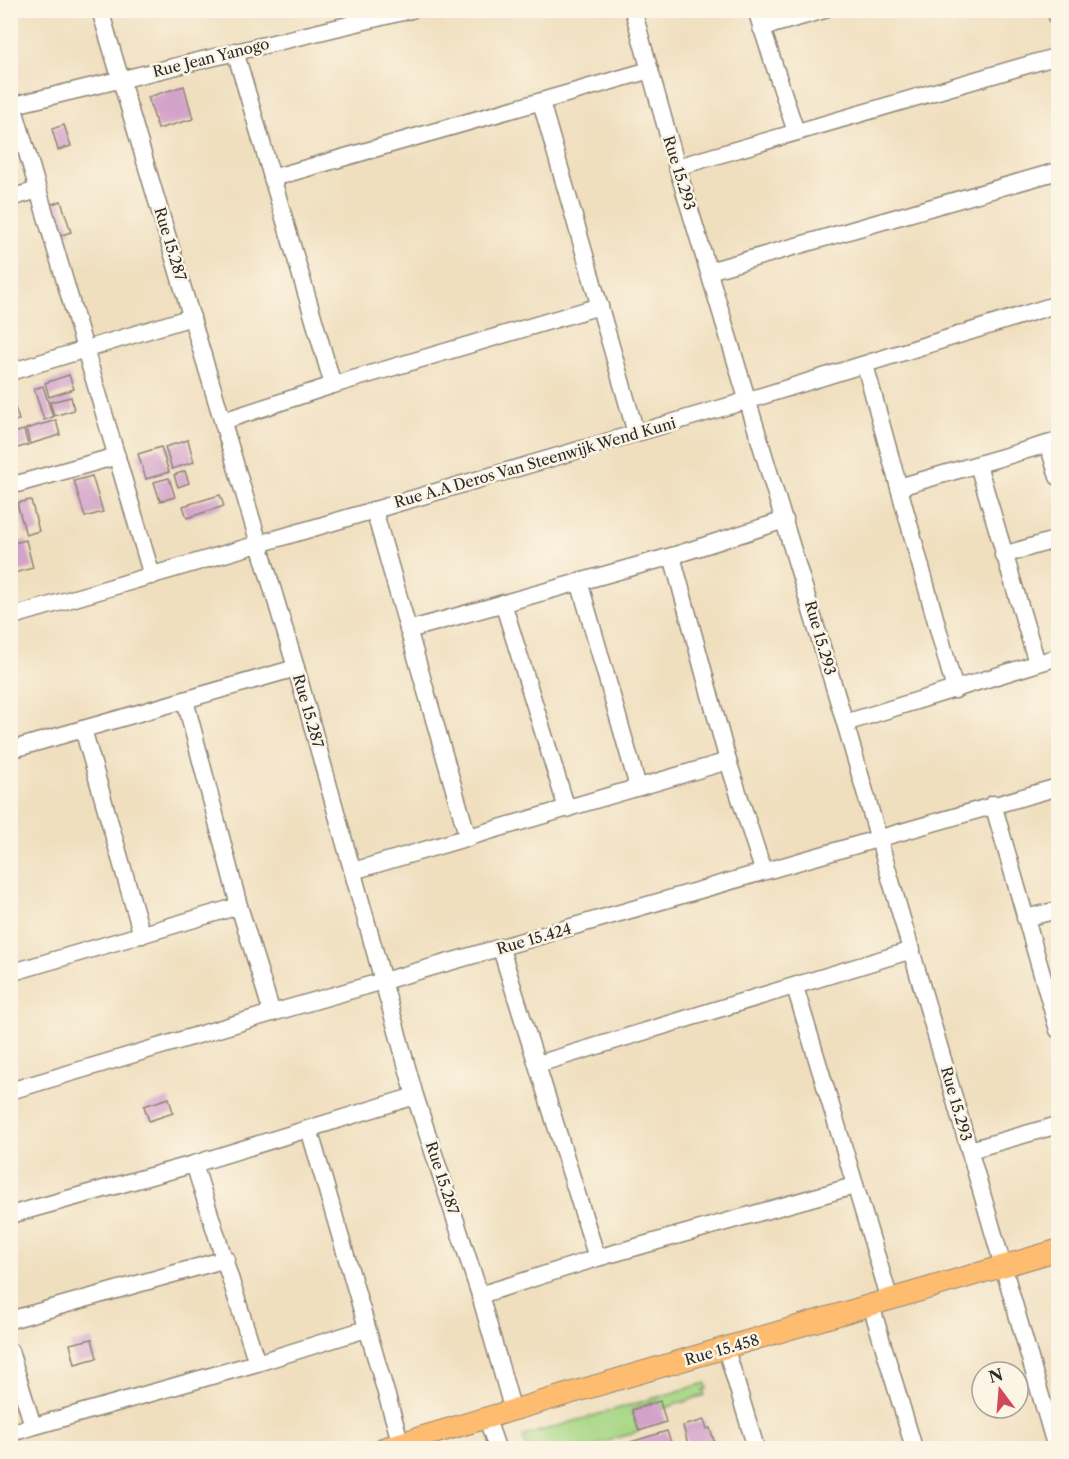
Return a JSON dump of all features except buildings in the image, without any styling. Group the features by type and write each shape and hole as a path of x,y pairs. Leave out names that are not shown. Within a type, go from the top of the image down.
{"main road":[{"name":"Rue 15.458","path":"393,1446 1059,1250"}],"street":[{"name":"Rue 15.287","path":"100,10 296,668 415,1096 480,1295 513,1411"},
{"name":"Rue Jean Yanogo","path":"12,105 411,10"},
{"name":"Rue 15.293","path":"633,10 677,166 845,723 1056,1449"},
{"path":"756,10 796,132"},
{"path":"761,28 824,10"},
{"path":"1056,10 1059,20"},
{"path":"235,51 333,385"},
{"path":"677,166 1059,56"},
{"path":"272,178 650,70"},
{"path":"541,102 636,433"},
{"path":"12,105 152,576"},
{"path":"709,271 1059,171"},
{"path":"10,198 38,190"},
{"name":"Rue A.A Deros Van Steenwijk Wend Kuni","path":"10,617 748,400 1059,304"},
{"path":"222,421 333,385 600,306"},
{"path":"10,372 192,317"},
{"path":"865,365 955,690"},
{"path":"899,487 1054,443 1059,477"},
{"path":"10,486 117,456"},
{"path":"978,465 1037,663"},
{"path":"374,510 468,838"},
{"path":"408,630 672,556 785,520"},
{"path":"1004,555 1059,539"},
{"path":"672,556 728,761 764,870"},
{"path":"579,581 638,787"},
{"path":"503,603 567,809"},
{"path":"845,723 1059,657"},
{"path":"10,750 296,668"},
{"path":"185,700 240,906 272,1013"},
{"path":"83,729 142,935"},
{"path":"353,871 728,761"},
{"name":"Rue 15.424","path":"10,1091 877,837 1059,787"},
{"path":"993,804 1059,1030"},
{"path":"10,973 240,906"},
{"path":"1025,918 1059,910"},
{"path":"501,949 597,1258"},
{"path":"538,1064 912,951"},
{"path":"795,987 854,1186 914,1449"},
{"path":"10,1215 194,1164 415,1096"},
{"path":"970,1150 1059,1125"},
{"path":"309,1129 366,1329 393,1446"},
{"path":"194,1164 226,1259 257,1363"},
{"path":"480,1295 597,1258 854,1186"},
{"path":"10,1320 226,1259"},
{"path":"10,1433 257,1363 366,1329"},
{"path":"726,1349 756,1449"},
{"path":"10,1351 33,1426"},
{"path":"488,1419 496,1449"}],"green space":[{"path":"706,1383 707,1389 703,1390 705,1395 662,1409 659,1401 632,1410 639,1431 599,1444 600,1448 526,1448 523,1436"}]}
